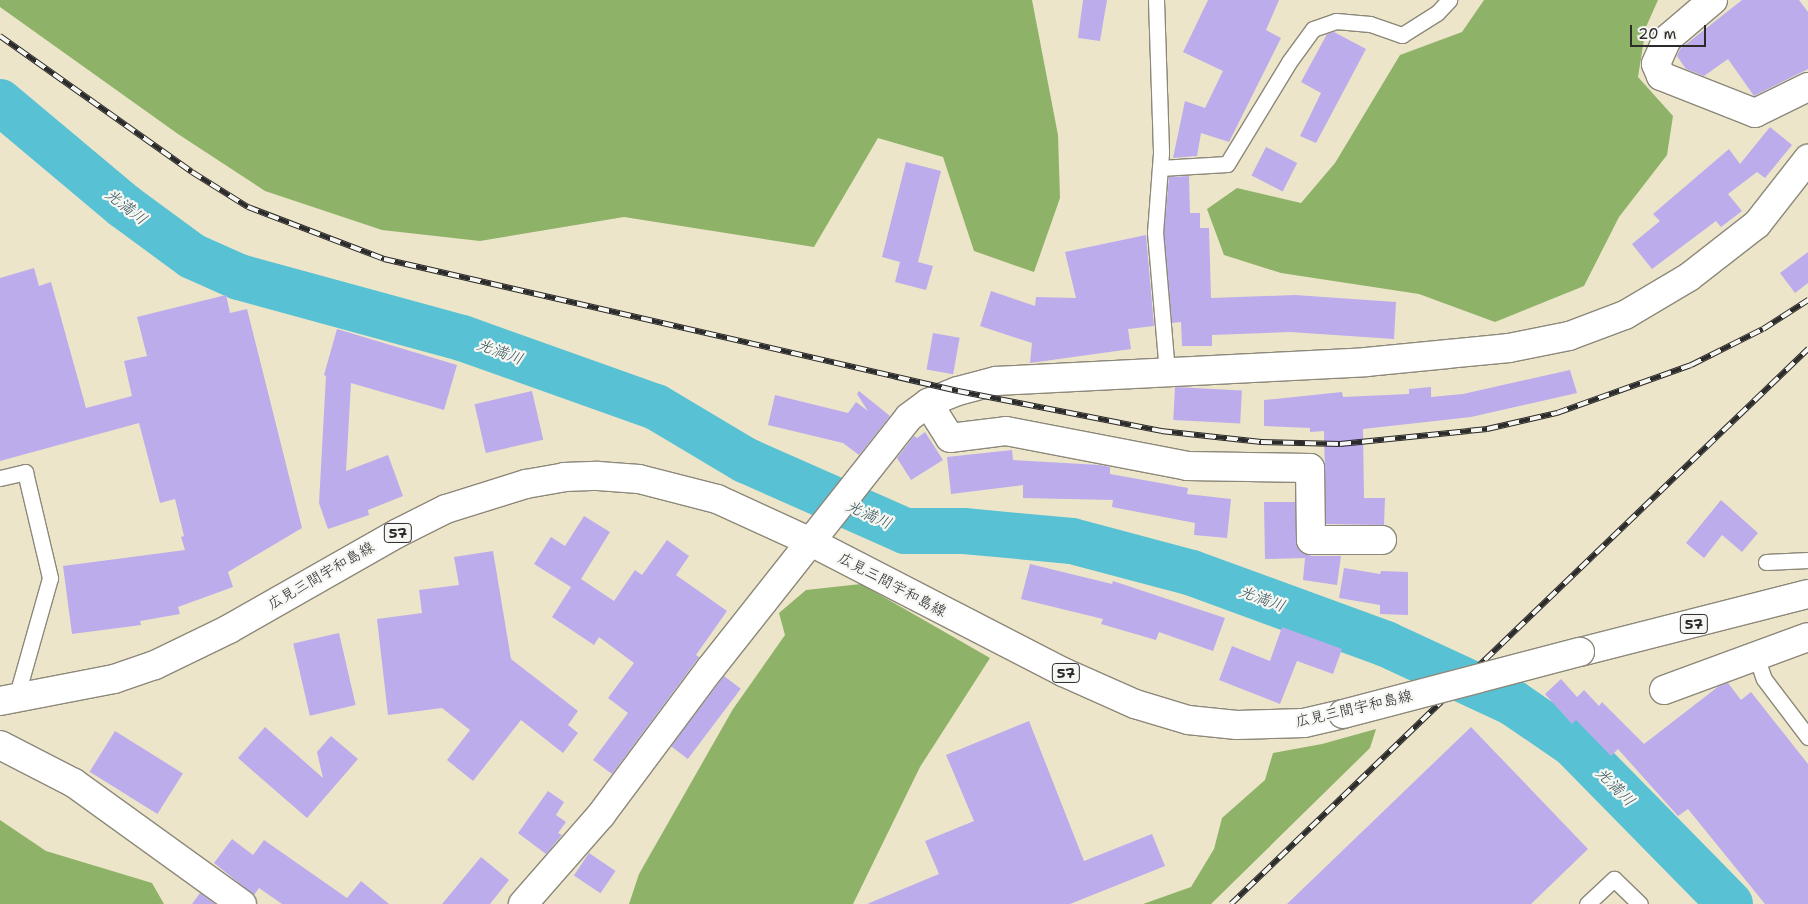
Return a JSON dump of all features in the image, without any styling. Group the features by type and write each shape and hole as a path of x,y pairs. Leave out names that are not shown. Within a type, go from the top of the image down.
{"street":[{"path":"1713,0 1667,39 1656,64 1661,76 1755,113 1808,87"},
{"path":"523,904 601,816 909,417 928,403 958,390 996,381 1366,362 1509,348 1569,336 1624,314 1710,262 1757,224 1808,159"},
{"path":"928,403 950,438 1006,431 1187,466 1310,468 1311,540 1382,540"},
{"name":"広見三間宇和島線","path":"8,700 114,679 155,665 228,629 398,533 446,509 485,496 564,476 639,479 683,488 717,499 811,542 1063,672 1135,704 1188,720 1237,725 1304,723 1808,594"},
{"path":"1664,690 1808,637"},
{"path":"0,744 74,783 242,904"}],"lane":[{"path":"1156,0 1160,168 1155,232 1166,372"},
{"path":"1160,168 1228,164 1289,62 1313,29 1336,21 1370,24 1402,34 1437,13 1450,0"},
{"path":"0,478 25,472 50,578 8,700"},
{"path":"1766,562 1808,560"},
{"path":"1756,656 1764,679 1808,737"},
{"path":"1587,904 1614,879 1640,904"}],"green space":[{"path":"0,0 1032,0 1058,135 1060,198 1034,272 974,251 943,157 878,138 814,247 624,217 480,241 382,230 265,191 178,134 0,7"},
{"path":"1484,0 1658,0 1646,27 1638,77 1673,116 1667,155 1619,217 1584,286 1495,322 1419,294 1281,273 1224,255 1207,209 1237,188 1301,203 1335,163 1400,55 1462,32"},
{"path":"861,584 990,658 920,767 853,904 629,904 639,874 733,709 785,635 779,613 806,590"},
{"path":"1376,729 1370,748 1211,904 1143,904 1191,887 1214,849 1222,818 1265,780 1273,753 1322,744"},
{"path":"0,820 46,851 152,883 164,904 0,904"}],"building":[{"path":"1083,0 1107,0 1100,41 1078,38"},
{"path":"1208,0 1279,0 1266,30 1281,38 1229,142 1201,133 1197,156 1173,158 1185,101 1205,108 1223,71 1183,52"},
{"path":"1742,0 1799,0 1808,12 1808,69 1754,96 1728,59 1704,76 1686,69 1677,56 1680,49"},
{"path":"1334,32 1366,49 1316,143 1300,136 1321,93 1301,82 1327,34"},
{"path":"1770,127 1792,145 1765,178 1757,172 1728,194 1742,211 1721,227 1716,221 1652,269 1632,244 1660,221 1653,214 1729,149 1740,164"},
{"path":"1266,147 1297,163 1283,191 1251,176"},
{"path":"906,162 941,171 918,262 933,266 926,290 895,282 900,262 882,257"},
{"path":"1189,176 1190,213 1200,213 1200,228 1209,228 1211,298 1295,295 1396,302 1394,339 1290,332 1212,335 1212,346 1182,346 1181,322 1172,323 1164,232 1169,177"},
{"path":"1146,235 1154,326 1128,329 1131,349 1030,363 1032,343 980,326 991,291 1035,306 1036,297 1076,298 1065,252"},
{"path":"1808,252 1808,283 1795,293 1780,273"},
{"path":"34,268 39,286 51,282 86,408 132,396 124,361 147,356 137,317 226,295 230,313 247,309 302,528 228,572 233,587 178,607 180,614 140,621 141,625 72,634 63,566 185,550 181,537 184,536 175,499 160,503 139,423 0,461 0,278"},
{"path":"337,329 457,365 444,410 351,383 346,471 388,455 403,496 368,510 369,515 328,529 319,503 326,376 324,375"},
{"path":"933,333 960,338 953,374 927,369"},
{"path":"1570,370 1577,393 1471,417 1363,429 1364,498 1385,498 1384,525 1326,524 1324,431 1310,432 1310,428 1264,426 1264,400 1342,392 1343,397 1409,394 1409,389 1431,387 1431,397 1463,394"},
{"path":"1175,387 1242,391 1240,423 1173,420"},
{"path":"532,391 543,440 486,453 475,404"},
{"path":"859,391 890,416 859,455 843,443 768,425 775,395 848,413 856,402 868,411 857,394"},
{"path":"925,432 943,460 911,480 897,458 914,436 917,438"},
{"path":"1012,450 1013,460 1100,465 1110,467 1110,474 1188,488 1187,494 1231,499 1227,538 1194,535 1195,523 1112,507 1113,500 1023,498 1023,485 951,494 947,457"},
{"path":"1721,500 1758,533 1742,552 1722,535 1704,558 1686,543"},
{"path":"1264,502 1295,502 1297,547 1311,556 1341,556 1337,585 1303,580 1305,558 1265,559"},
{"path":"584,516 610,532 581,579 614,601 635,570 642,575 667,540 689,556 676,575 727,611 696,655 699,657 612,774 593,760 628,713 608,698 634,663 599,637 594,645 552,617 571,587 534,564 551,537 565,546"},
{"path":"493,551 511,659 578,711 568,725 578,733 563,753 521,720 473,781 447,760 470,730 442,708 388,715 377,619 422,613 419,590 459,585 454,557"},
{"path":"1030,564 1112,584 1113,581 1225,618 1213,651 1159,632 1156,640 1101,624 1103,619 1021,599"},
{"path":"1344,568 1380,574 1381,571 1408,572 1408,615 1380,614 1380,605 1339,598"},
{"path":"1282,627 1342,649 1333,674 1297,661 1280,704 1219,680 1232,646 1270,661"},
{"path":"339,633 356,705 310,716 293,644"},
{"path":"724,676 741,689 688,759 671,746"},
{"path":"1561,679 1577,697 1584,690 1599,706 1602,702 1644,744 1719,686 1728,683 1741,700 1751,692 1808,764 1808,904 1765,904 1688,809 1678,816 1618,749 1611,756 1576,720 1572,724 1545,694"},
{"path":"1029,721 1084,861 1152,834 1165,866 1070,904 867,904 939,874 925,841 974,821 946,755"},
{"path":"265,727 323,778 317,752 331,736 358,759 307,818 238,758"},
{"path":"1471,727 1588,849 1531,904 1287,904"},
{"path":"115,731 183,773 157,814 90,772"},
{"path":"548,791 564,802 556,815 566,822 558,833 562,835 546,854 518,833"},
{"path":"232,839 253,855 264,840 347,898 361,881 389,904 282,904 259,888 254,895 214,863"},
{"path":"589,853 616,871 600,893 574,875"},
{"path":"481,857 509,880 490,904 442,904"},
{"path":"200,893 215,904 192,904"}],"waterway":[{"name":"光満川","path":"0,102 124,206 192,256 239,277 462,338 656,407 745,460 905,531 964,531 1072,541 1192,573 1386,644 1513,703 1573,744 1730,904"}],"railway":[{"path":"0,36 192,172 248,207 384,259 958,391 1161,431 1261,442 1340,444 1487,429 1557,413 1691,365 1763,329 1808,300"},
{"path":"1231,904 1808,349"}]}
